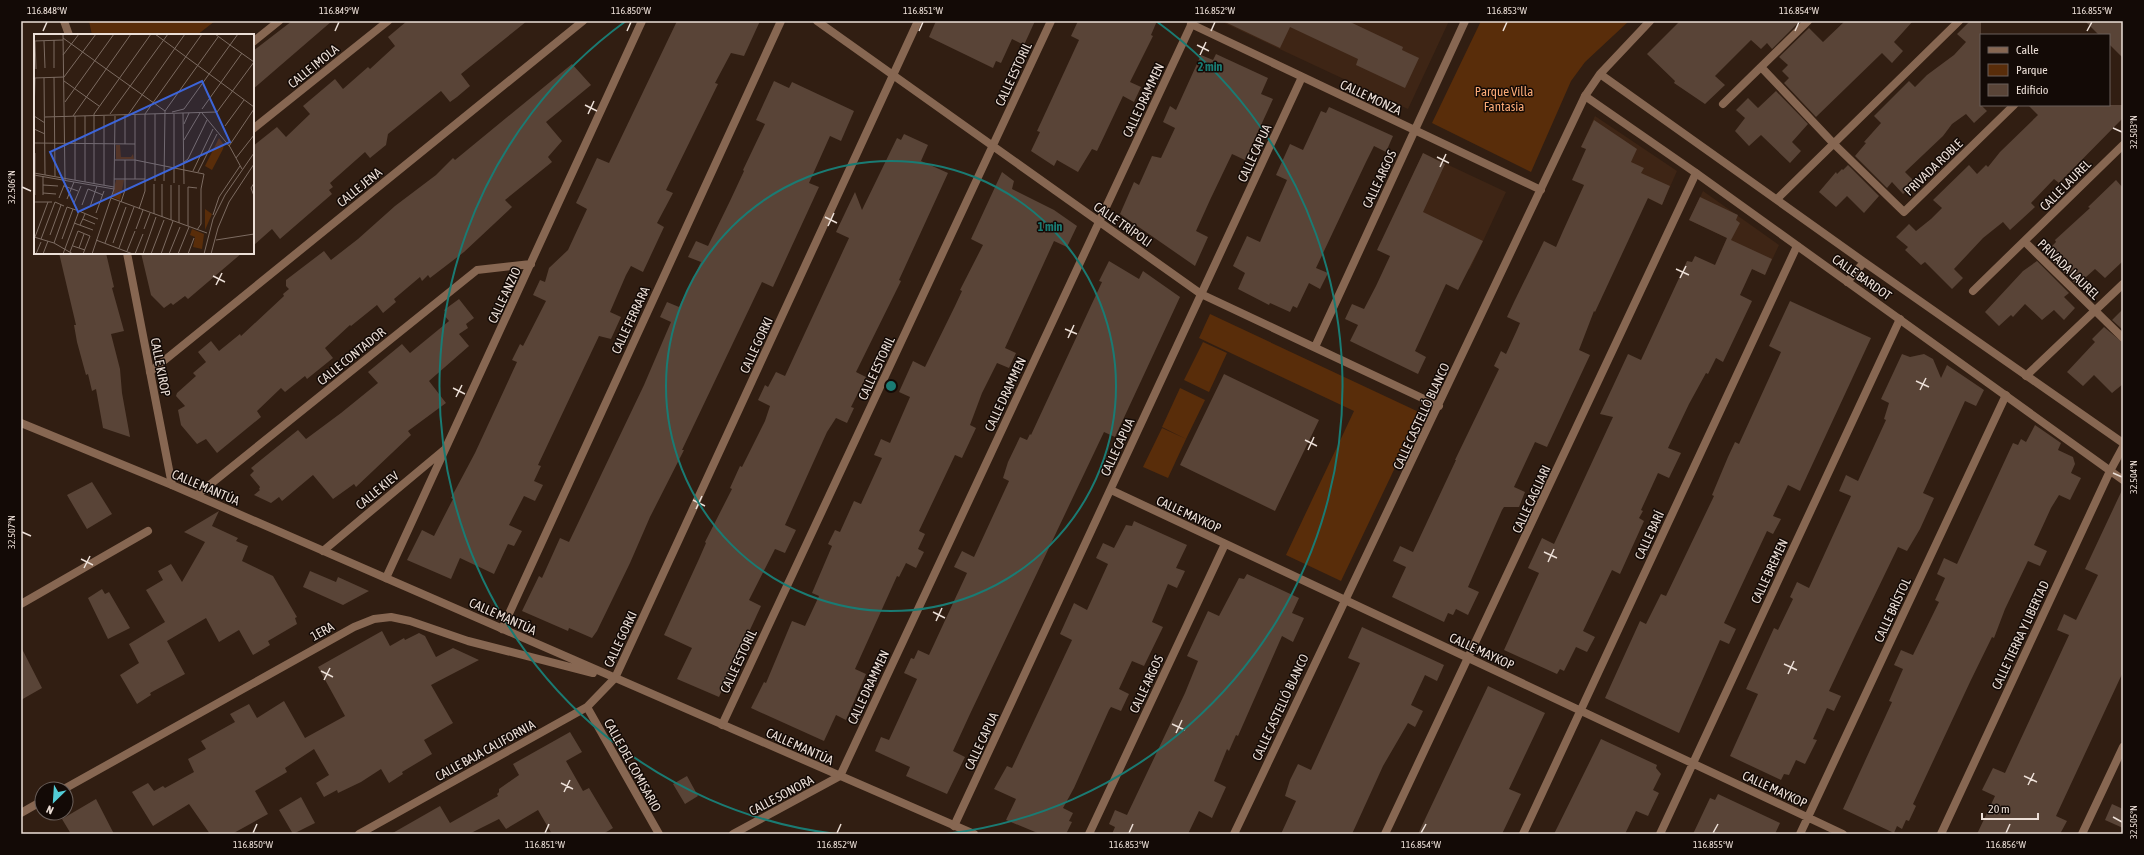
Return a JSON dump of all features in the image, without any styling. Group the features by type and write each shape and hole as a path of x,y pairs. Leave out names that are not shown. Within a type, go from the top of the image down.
{"street":[{"path":"64,21 69,34"},
{"path":"254,41 279,21"},
{"name":"CALLE IMOLA","path":"254,128 388,21"},
{"name":"CALLE JENA","path":"150,372 583,21"},
{"name":"CALLE ANZIO","path":"386,578 532,264 642,21"},
{"name":"CALLE FERRARA","path":"502,629 781,21"},
{"name":"CALLE TRÍPOLI","path":"817,21 1201,294 1439,406"},
{"name":"CALLE GORKI","path":"615,678 918,21"},
{"name":"CALLE ESTORIL","path":"722,725 1051,21"},
{"name":"CALLE ARGOS","path":"1315,347 1465,21"},
{"name":"CALLE CASTELLÓ BLANCO","path":"1234,834 1344,601 1439,406 1585,96 1600,74 1650,21"},
{"path":"1723,104 1808,21"},
{"path":"1777,200 1959,21"},
{"name":"CALLE MONZA","path":"1192,23 1302,77 1541,190"},
{"name":"CALLE DRAMMEN","path":"840,776 1192,23"},
{"name":"PRIVADA ROBLE","path":"1761,67 1834,144 1904,212 2013,106"},
{"name":"CALLE BARDOT","path":"1600,74 1864,262 2123,443"},
{"name":"CALLE CAPUA","path":"954,826 1302,77"},
{"name":"CALLE BARDOT","path":"1585,96 1696,173 2123,480"},
{"name":"CALLE LAUREL","path":"2025,242 2123,144"},
{"name":"CALLE CAGLIARI","path":"1386,834 1470,658 1696,173"},
{"name":"PRIVADA LAUREL","path":"1973,291 2025,242 2123,338"},
{"name":"CALLE BARÍ","path":"1524,834 1580,710 1797,246"},
{"name":"CALLE KIROP","path":"127,254 172,485"},
{"path":"1847,282 1864,262"},
{"name":"CALLE CONTADOR","path":"197,495 477,270 532,264"},
{"name":"PRIVADA LAUREL","path":"2026,376 2096,312 2123,284"},
{"name":"CALLE BREMEN","path":"1660,834 1900,319"},
{"name":"CALLE BRÍSTOL","path":"1800,834 2006,395"},
{"name":"CALLE MANTÚA","path":"21,423 197,495 974,834"},
{"name":"CALLE TIERRA Y LIBERTAD","path":"1941,834 2110,471 2123,447"},
{"name":"CALLE KIEV","path":"323,551 446,448"},
{"name":"CALLE MAYKOP","path":"1110,490 1843,834"},
{"path":"21,604 148,531"},
{"name":"CALLE ARGOS","path":"1089,834 1225,544"},
{"name":"1ERA","path":"74,783 354,627 374,619 391,617 410,621 468,641 615,678"},
{"name":"CALLE BAJA CALIFORNIA","path":"358,834 587,707 615,678"},
{"name":"CALLE DEL COMISARIO","path":"587,707 659,834"},
{"path":"2082,834 2123,747"},
{"name":"CALLE SONORA","path":"733,834 840,776"},
{"path":"21,813 34,806"}],"shaded area":[{"path":"1220,21 1449,21 1408,109"},
{"path":"1595,116 1677,171 1662,205 1620,185 1628,169 1581,147"},
{"path":"1423,153 1506,192 1470,269 1387,230"},
{"path":"1703,191 1779,245 1765,275 1720,254 1727,238 1689,220"}],"green space":[{"path":"89,21 215,21 198,34 92,34"},
{"name":"Parque Villa Fantasia","path":"1481,21 1629,21 1585,62 1571,81 1531,172 1432,123"},
{"path":"1210,314 1421,413 1341,581 1286,555 1354,411 1199,338"},
{"path":"1203,342 1227,353 1209,392 1184,380"},
{"path":"1180,388 1205,400 1186,439 1162,427"},
{"path":"1162,428 1186,439 1168,478 1143,467"}],"building":[{"path":"292,21 332,21 254,88 254,50"},
{"path":"407,21 527,21 461,74 470,86 457,97 450,102 441,91 388,134 386,145 370,158 365,152 330,183 333,187 329,190 332,194 280,239 272,229 254,245 254,145 277,127 286,137 310,114 303,106 335,79 343,89 368,67 370,69 395,46 388,37"},
{"path":"677,21 760,21 744,56 731,53 715,83 718,84 666,190 673,193 657,223 664,227 643,272 631,266 626,275 610,312 621,317 611,339 599,336 538,465 541,466 534,481 543,485 535,501 524,496 509,525 522,531 514,546 508,544 494,574 460,558 451,579 407,560 422,530 434,536 453,499 451,498 475,453 517,362 512,360 520,344 523,346 546,301 533,295 540,280 545,282 549,268 568,250 587,209 576,203 597,158 609,163"},
{"path":"936,21 1035,21 1024,45 1012,39 1001,63 996,61 993,68 929,37"},
{"path":"1078,21 1157,21 1151,35 1153,36 1130,82 1141,87 1134,102 1123,96 1097,151 1092,149 1078,172 1057,160 1054,166 1031,151 1040,132 1037,131 1079,40 1071,36"},
{"path":"1223,21 1348,21 1403,47 1402,50 1419,58 1405,88 1356,65 1358,59 1290,27 1280,48"},
{"path":"1680,21 1800,21 1772,49 1767,43 1761,49 1751,40 1715,76 1725,85 1705,104 1674,83 1675,81 1647,54"},
{"path":"1845,21 1913,21 1894,42 1903,51 1892,63 1882,53 1816,117 1784,83 1789,78 1782,71 1788,65 1779,57 1809,28 1823,42"},
{"path":"1970,21 1981,21 1980,106 1987,111 1974,123 1966,114 1952,124 1943,136 1905,172 1915,182 1903,194 1892,182 1887,188 1855,156 1866,143 1864,142 1881,123 1874,116 1909,81 1915,87 1927,75 1954,55 1966,42 1957,34"},
{"path":"2085,21 2123,21 2123,58 2110,45 2110,34 2098,34"},
{"path":"1216,54 1268,78 1261,94 1273,99 1245,160 1232,154 1210,200 1196,231 1208,237 1195,266 1120,214 1134,182 1139,185 1152,156 1161,158 1175,128 1163,122 1170,106 1176,110 1201,55 1213,60"},
{"path":"572,64 591,85 546,122 562,141 548,157 552,162 505,200 512,207 464,252 430,278 428,275 422,281 420,277 394,299 396,302 383,313 377,305 351,326 350,325 325,348 333,358 307,379 305,376 285,392 281,388 257,411 261,417 217,453 206,439 197,444 181,425 178,410 185,406 176,396 177,393 196,376 193,373 206,362 198,352 211,341 219,351 240,334 241,336 284,296 283,294 289,289 286,286 286,280 324,251 331,260 358,239 395,206 436,175 453,158 455,160"},
{"path":"774,81 789,88 792,82 854,111 841,141 830,136 809,183 819,187 773,287 762,282 682,450 684,450 650,517 630,563 597,631 592,638 569,628 568,631 522,611 539,576 542,578 560,538 569,542 644,385 671,322 660,317 667,302 679,307 701,262 688,257 696,241 708,246 730,201 765,124 756,120"},
{"path":"1776,91 1808,124 1792,142 1801,151 1790,163 1761,135 1749,146 1735,131 1745,118 1736,110 1748,98 1758,108"},
{"path":"2123,105 2123,118 2059,183 2054,179 2031,203 2035,207 2010,230 2003,222 1983,238 1954,269 1963,278 1952,289 1925,262 1921,265 1905,250 1908,247 1896,237 1909,224 1916,231 1931,219 1942,208 1933,200 1969,165 1977,174 1986,165 1988,167 2000,152 2038,115 2029,106"},
{"path":"1329,107 1393,136 1386,152 1374,146 1366,162 1316,268 1328,273 1320,289 1309,283 1297,308 1293,306 1290,312 1270,303 1269,305 1238,289 1245,273 1233,266 1247,236 1260,242 1287,180 1276,175 1290,144 1303,150 1321,111 1326,113"},
{"path":"1594,120 1637,149 1631,162 1644,168 1641,173 1670,186 1662,205 1648,198 1595,312 1594,311 1579,350 1590,355 1547,447 1535,442 1514,487 1525,492 1519,507 1504,507 1502,510 1468,587 1479,592 1468,615 1456,609 1453,615 1448,613 1444,622 1392,597 1406,567 1393,561 1400,546 1413,552 1499,369 1494,366 1501,351 1506,354 1520,323 1507,317 1514,302 1544,241 1556,247 1584,185 1572,180 1586,149 1581,147"},
{"path":"904,134 928,145 921,161 948,173 899,280 901,281 856,372 866,377 851,407 854,408 847,423 836,418 827,432 785,525 796,530 785,553 775,549 749,600 761,606 719,697 677,679 692,648 664,635 699,559 706,543 705,542 732,489 730,488 740,466 742,467 765,421 770,406 758,400 765,385 768,387 776,372 785,376 849,238 836,232 855,192 862,210 897,138 901,140"},
{"path":"1423,153 1445,164 1423,212 1483,241 1458,290 1446,284 1415,351 1426,357 1418,374 1350,341 1358,325 1345,319 1352,304 1364,309 1376,286 1390,256 1377,250"},
{"path":"1848,165 1879,196 1864,213 1847,196 1836,207 1819,192 1836,172 1837,174"},
{"path":"1002,172 1014,181 1012,189 1054,210 1077,226 1067,247 1054,241 1005,348 1016,353 1009,368 997,363 982,393 970,425 976,428 962,458 955,455 919,531 925,534 918,549 924,552 916,568 906,563 899,577 897,576 855,669 866,674 846,720 836,715 824,741 751,708 764,682 766,683 792,621 805,626 819,596 812,593 832,546 828,544 835,530 840,532 854,501 861,504 882,458 874,455 881,439 890,443 910,397 899,392 913,361 925,367 955,306 962,291 960,290 983,245 971,239"},
{"path":"2116,180 2123,188 2123,261 2105,278 2095,269 2077,285 2046,255 2053,249 2051,247 2056,242 2055,240 2090,208 2088,207"},
{"path":"1700,197 1738,215 1736,220 1740,223 1731,240 1772,259 1765,275 1752,269 1740,295 1752,301 1723,362 1716,358 1708,374 1706,373 1668,448 1681,453 1669,478 1658,473 1641,510 1643,511 1639,518 1644,521 1620,574 1612,570 1583,631 1595,637 1587,652 1576,647 1564,671 1560,669 1557,674 1504,650 1539,573 1528,568 1542,538 1554,544 1613,417 1600,414 1628,354 1641,360 1687,261 1692,262 1695,256 1715,265 1727,238 1689,220"},
{"path":"59,254 106,254 114,287 112,288 124,331 111,334 120,369 122,393 130,437 103,428 96,389 92,391 77,342 74,325 76,325"},
{"path":"141,254 241,254 188,299 185,296 173,305 171,303 164,308 151,295"},
{"path":"1109,261 1139,279 1143,271 1180,297 1115,437 1104,432 970,714 953,751 965,757 947,794 906,776 910,767 875,751 881,737 889,740 917,679 904,673 911,658 914,659 918,650 929,655 967,573 954,567 962,551 974,557 1009,481 1003,478 1008,462 1020,437 1027,440 1030,434 1031,435 1102,282 1099,281"},
{"path":"2037,261 2069,293 2064,297 2075,308 2064,320 2054,310 2042,320 2025,304 2013,317 2011,315 1999,326 1985,312 2023,271"},
{"path":"459,299 474,318 466,324 468,328 459,334 469,346 429,381 446,403 408,431 411,435 356,487 354,484 333,499 313,475 282,501 279,497 271,503 254,495 260,490 260,487 250,475 254,471 251,468 298,430 306,439 378,383 368,372 402,344 410,353 449,321 444,315 446,313 444,310"},
{"path":"1790,301 1871,338 1800,491 1788,485 1773,516 1781,519 1773,534 1767,531 1724,623 1736,629 1729,644 1720,640 1679,733 1605,698 1640,621 1646,624 1661,594 1666,596 1714,496 1712,495 1735,442 1739,444 1781,352 1769,346"},
{"path":"2123,309 2123,330 2112,320"},
{"path":"2104,327 2123,343 2123,384 2112,393 2094,375 2083,386 2067,372 2095,342 2092,339"},
{"path":"1902,354 1910,357 1924,354 1933,359 1941,378 1947,365 1984,390 1976,406 1965,401 1923,493 1934,498 1920,529 1907,551 1898,547 1829,691 1841,696 1834,711 1827,708 1813,739 1817,740 1805,764 1796,760 1789,775 1784,774 1781,780 1730,756 1758,694 1746,689 1774,628 1778,630 1793,599 1790,597 1797,582 1809,588 1851,496 1839,491 1846,475 1858,481 1886,420 1884,419 1889,403 1881,399"},
{"path":"1224,374 1319,420 1275,511 1180,465"},
{"path":"2035,425 2061,443 2058,450 2073,457 2075,464 2071,473 2081,478 2070,500 2059,495 2051,508 2034,545 2047,551 2040,566 2028,561 2005,609 1994,638 1992,637 1970,682 1913,804 1916,806 1909,821 1906,820 1902,829 1897,826 1894,833 1843,809 1892,702 1889,701 1903,669 1894,665 1901,650 1913,655 1939,602 1935,600 1945,578 1937,574 1944,558 1957,564 2013,443 2018,445 2021,439 2026,442"},
{"path":"92,482 112,514 87,529 67,495"},
{"path":"2123,488 2123,672 2056,816 2067,821 2060,834 1977,834 1995,796 1982,790 1993,768 2005,773 2069,635 2057,630 2064,614 2076,620 2098,575 2085,569"},
{"path":"219,511 212,526 238,538 236,541 248,546 242,561 273,576 297,617 295,618 297,624 268,641 270,645 253,655 239,630 219,642 206,618 167,641 185,674 150,693 151,695 137,704 120,675 139,663 129,644 165,622 146,590 163,580 158,571 171,564 182,582 205,542 184,532"},
{"path":"1134,521 1187,545 1176,568 1185,571 1177,588 1168,584 1152,622 1163,627 1144,666 1132,661 1119,689 1129,694 1121,711 1111,707 1109,710 1074,788 1063,808 1073,813 1069,821 1072,822 1066,834 1040,834 1006,820 1016,799 994,789 1007,766 1012,768 1072,640 1060,634 1074,603 1087,610 1108,564 1096,558 1103,543 1114,548 1126,525 1132,526"},
{"path":"310,571 336,582 338,577 369,591 343,605 303,587"},
{"path":"1247,574 1299,598 1292,613 1304,618 1293,642 1282,636 1238,736 1236,735 1229,751 1227,749 1214,781 1226,787 1212,818 1199,811 1188,834 1112,834 1115,827 1109,824 1115,810 1127,815 1185,693 1198,661 1187,656 1208,611 1219,616 1239,578 1244,579"},
{"path":"102,589 105,594 109,592 130,628 108,639 88,598"},
{"path":"1362,627 1444,665 1437,681 1425,675 1411,705 1423,711 1415,727 1408,723 1383,766 1352,834 1281,834 1296,801 1285,796 1290,780 1298,764 1311,770 1360,663 1348,658"},
{"path":"382,631 390,646 404,638 405,640 419,633 425,636 436,657 453,648 479,660 431,685 453,723 424,740 432,754 402,772 403,774 389,783 381,769 361,782 338,793 337,790 324,797 316,783 329,775 314,749 285,768 287,772 255,791 268,814 232,834 210,834 189,804 153,826 132,792 148,783 154,791 163,786 165,788 194,772 188,759 206,749 201,741 235,722 230,714 249,704 257,718 284,701 305,738 345,716 318,667"},
{"path":"21,647 42,688 21,700"},
{"path":"1488,686 1545,713 1509,789 1521,794 1502,834 1418,834"},
{"path":"570,732 582,752 566,761 583,791 589,788 613,828 603,834 552,834 538,810 506,829 499,819 469,834 391,834 440,806 450,823 498,796 497,794 499,789 519,775 513,764"},
{"path":"1601,739 1657,765 1656,768 1661,774 1653,790 1659,793 1648,816 1636,811 1625,834 1554,834"},
{"path":"687,776 698,796 685,804 673,784"},
{"path":"1718,794 1780,823 1775,834 1693,834 1710,798 1715,800"},
{"path":"301,797 315,823 293,834 279,810"},
{"path":"96,799 114,834 71,834 63,821 74,821 74,812"},
{"path":"2112,804 2123,809 2123,828 2105,820"}]}
